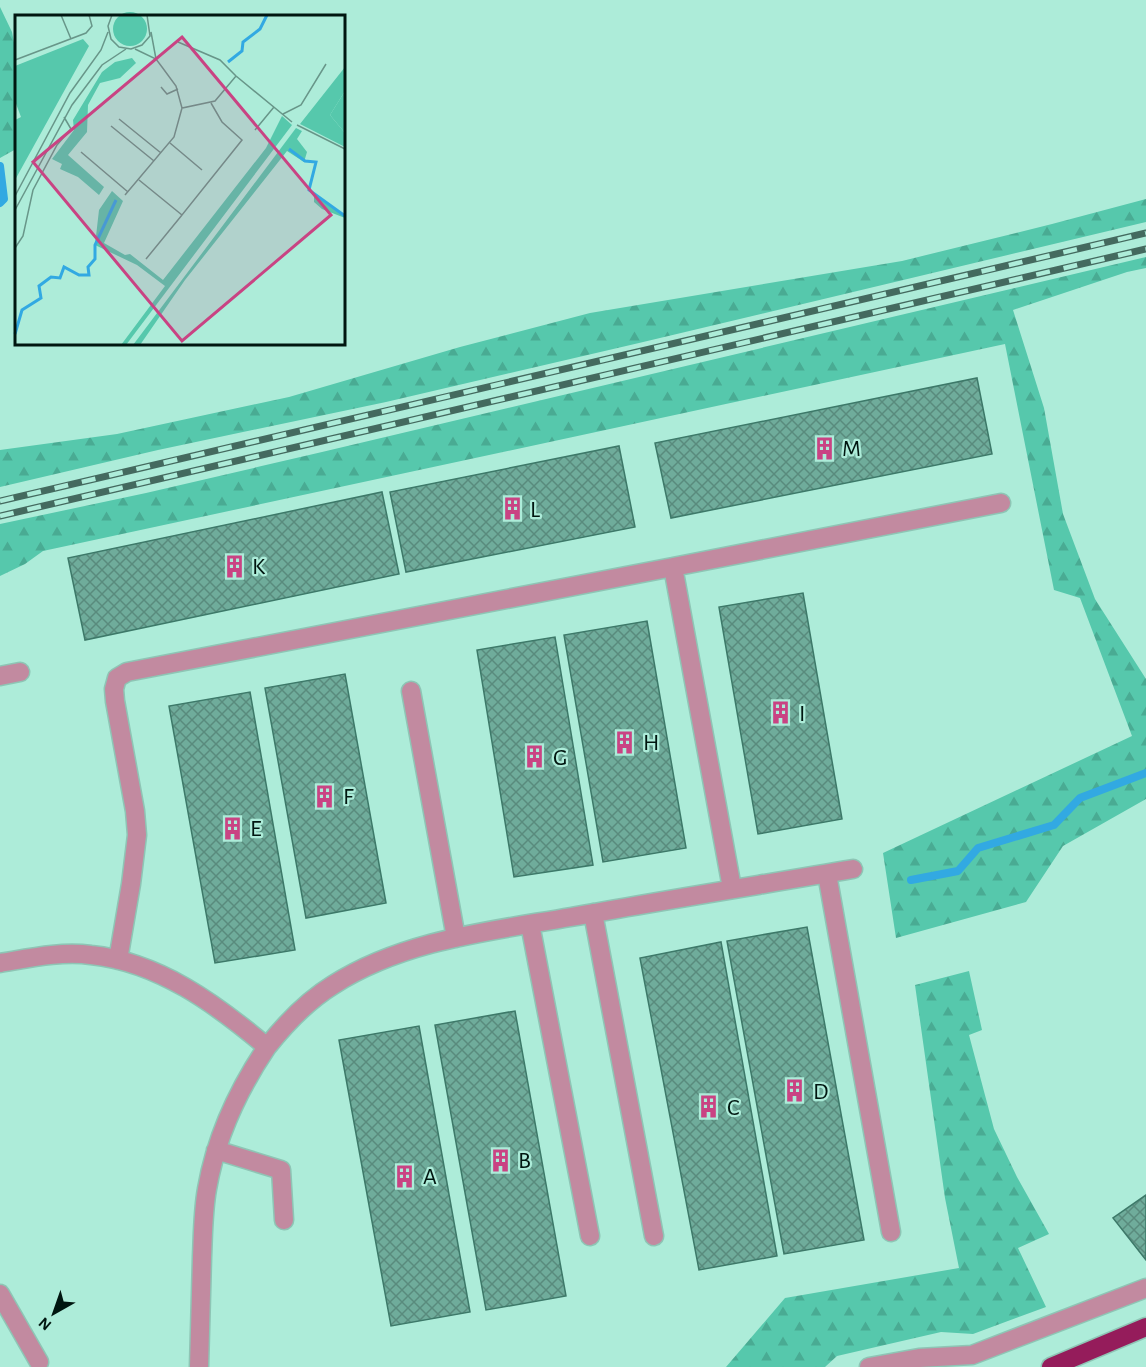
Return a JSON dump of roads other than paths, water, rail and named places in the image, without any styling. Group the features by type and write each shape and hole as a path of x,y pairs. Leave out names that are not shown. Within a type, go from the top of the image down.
{"highway":[{"path":"1051,1367 1146,1327"}],"street":[{"path":"118,960 137,835 114,689 117,678 128,672 1001,503"},
{"path":"673,567 732,888"},
{"path":"0,676 20,672"},
{"path":"411,691 456,938"},
{"path":"200,1367 204,1217 216,1150 250,1071 287,1022 332,985 382,960 456,938 732,888 853,869"},
{"path":"827,874 891,1232"},
{"path":"593,913 654,1236"},
{"path":"530,924 590,1236"},
{"path":"0,963 66,954 91,955 118,960 159,974 187,988 232,1018 267,1047"},
{"path":"216,1150 281,1170 284,1220"},
{"path":"868,1367 919,1358 972,1355 1146,1288"},
{"path":"0,1294 39,1362"}],"waterway":[{"path":"0,166 4,199 0,203"},
{"path":"911,880 958,871 978,848 1054,825 1080,798 1146,773"}],"railway":[{"path":"0,501 1146,233"},
{"path":"0,516 1146,249"}],"place":[{"name":"M","path":"824,448"},
{"name":"L","path":"512,509"},
{"name":"K","path":"234,566"},
{"name":"I","path":"781,713"},
{"name":"H","path":"625,742"},
{"name":"G","path":"535,757"},
{"name":"F","path":"325,796"},
{"name":"E","path":"232,828"},
{"name":"D","path":"795,1091"},
{"name":"C","path":"709,1107"},
{"name":"B","path":"500,1160"},
{"name":"A","path":"405,1176"}]}
